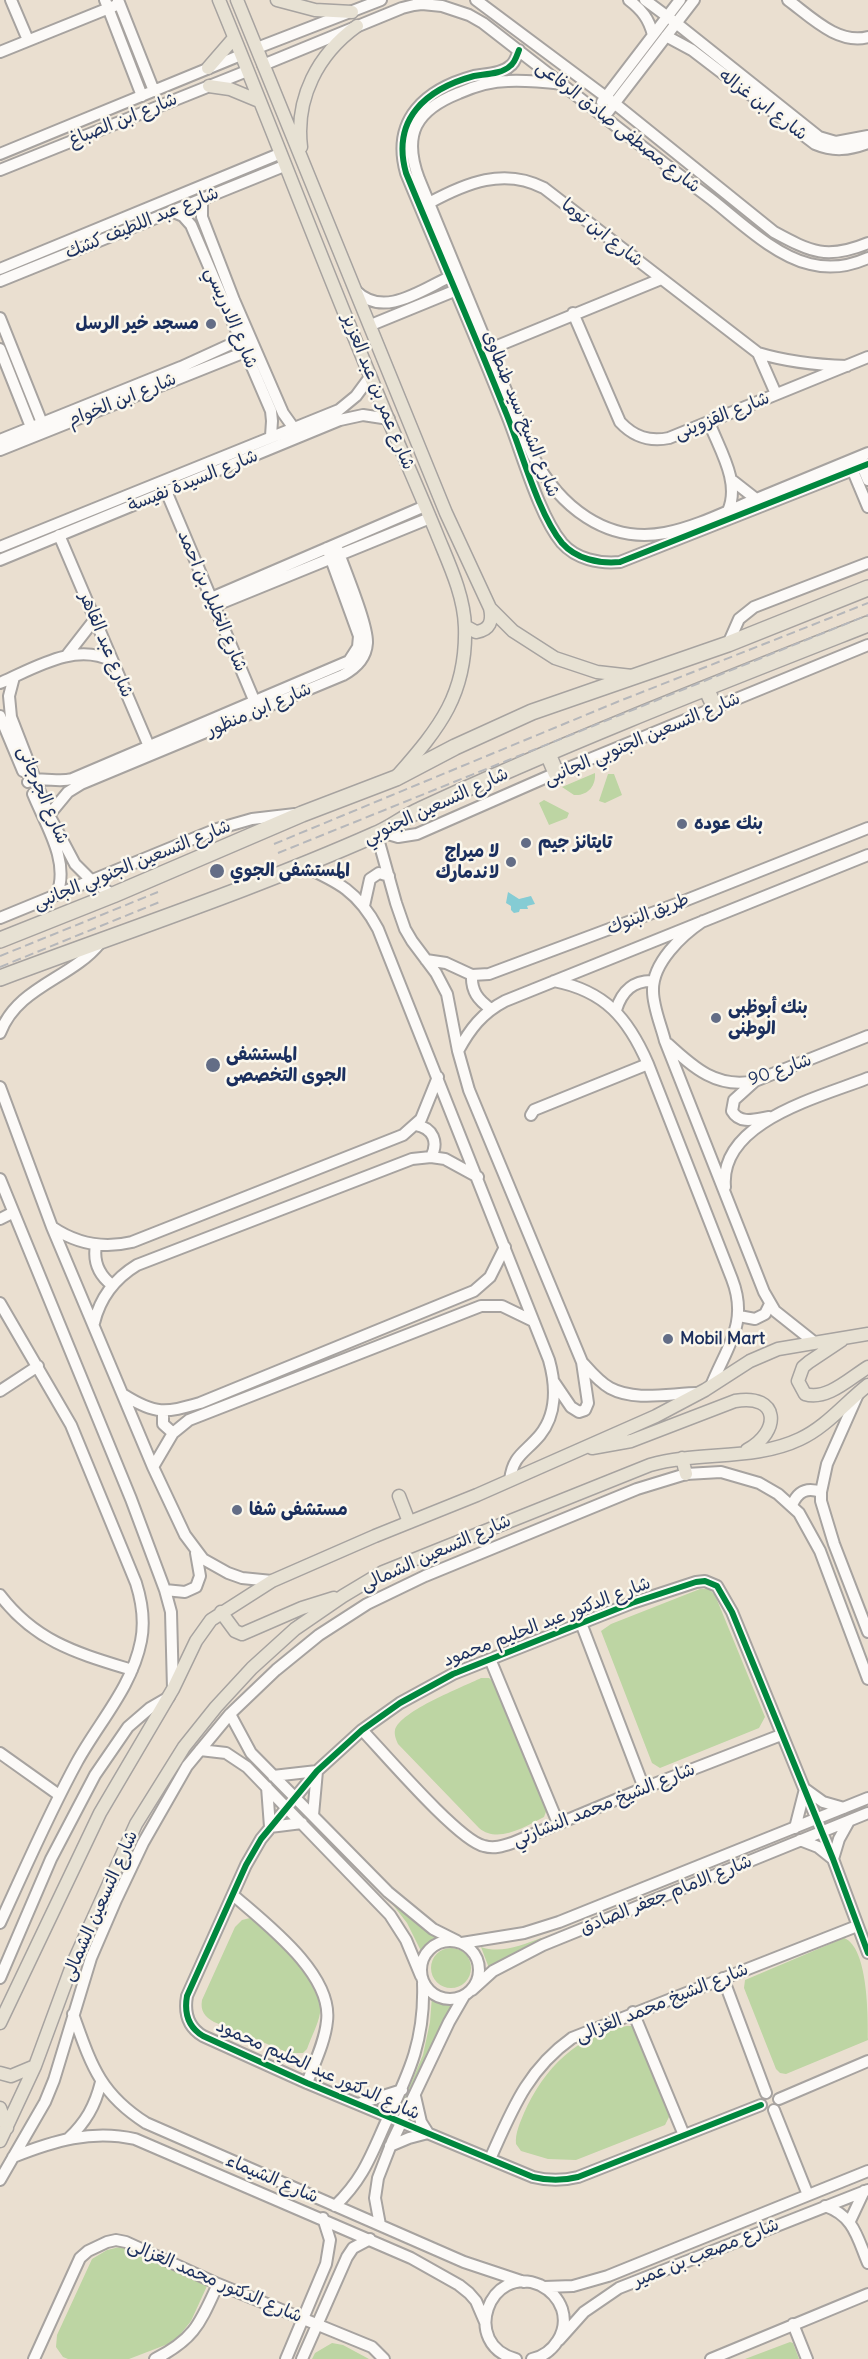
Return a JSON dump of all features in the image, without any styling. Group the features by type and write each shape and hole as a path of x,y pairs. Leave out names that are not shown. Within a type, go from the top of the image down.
{"highway":[{"path":"0,940 113,895 302,814 396,778 455,747 532,712 728,644 868,588"},
{"name":"شارع التسعين الجنوبي","path":"0,978 301,865 379,833 420,810 548,754 868,624"},
{"path":"706,688 715,708"},
{"path":"548,754 556,773"}],"main road":[{"name":"شارع عمر بن عبد العزيز","path":"219,0 370,377 458,588 465,626 461,672 448,712 433,734 396,778"},
{"name":"شارع عمر بن عبد العزيز","path":"237,0 446,513 490,608 513,631 555,658 597,672 639,676"},
{"path":"277,0 315,10 352,12"},
{"path":"302,163 299,124 308,88 327,53 342,37 357,26"},
{"path":"208,68 234,38"},
{"path":"209,86 230,88 259,101"},
{"path":"465,626 476,632 488,627 491,622 490,608"},
{"name":"شارع التسعين الشمالى","path":"0,2023 100,1814 171,1693 203,1629 221,1612 272,1581 664,1412 762,1355 790,1345 868,1334"},
{"path":"843,1339 803,1367 798,1381 805,1394 813,1396 830,1392 868,1367"},
{"name":"شارع التسعين الشمالى","path":"0,2141 35,2066 73,1963 123,1851 166,1772 201,1724 252,1668 296,1629 343,1596 383,1572 628,1473 663,1461 740,1454 798,1440 824,1424 864,1388"},
{"path":"585,1448 609,1447 631,1441 735,1401 759,1401 769,1410 771,1428 756,1445 740,1454"},
{"path":"682,1458 686,1474"},
{"path":"399,1496 409,1522"},
{"path":"221,1612 235,1631 242,1634 315,1603 343,1596"},
{"path":"0,2073 11,2076 35,2066"},
{"path":"0,2108 7,2128"}],"street":[{"path":"11,0 28,40"},
{"path":"257,48 381,0"},
{"name":"شارع مصطفى صادق الرفاعى","path":"476,0 610,100 774,232 804,248 820,253 834,252 868,243"},
{"path":"629,0 645,14 653,35"},
{"name":"شارع ابن غزاله","path":"645,0 819,137 836,142 868,136"},
{"path":"610,100 666,36 680,0"},
{"path":"600,114 653,35 694,0"},
{"path":"788,0 834,33 850,39 868,37"},
{"path":"0,52 106,4 119,2 154,91"},
{"path":"106,4 142,96"},
{"name":"شارع مصطفى صادق الرفاعى","path":"263,65 402,8 433,4 469,15 519,50 786,255 823,266 845,265 868,258"},
{"name":"شارع ابن غزاله","path":"666,36 692,50 815,144 841,150 868,143"},
{"name":"شارع الشيخ سيد طنطاوى","path":"519,50 513,63 507,69 436,92 423,102 409,117 402,140 402,152 406,172 453,275 529,458 557,493 575,510 595,523 617,531 644,535 664,533 696,528 756,499 860,462"},
{"name":"شارع ابن الصباغ","path":"0,154 241,54"},
{"name":"شارع ابن الصباغ","path":"0,170 247,70"},
{"name":"شارع الشيخ سيد طنطاوى","path":"453,275 413,163 412,141 417,121 440,101 466,84 506,81 563,84"},
{"name":"شارع عبد اللطيف كشك","path":"0,281 171,211 282,160"},
{"name":"شارع عبد اللطيف كشك","path":"0,268 282,160"},
{"name":"شارع ابن توما","path":"429,203 457,188 495,177 515,177 531,181 544,188 758,353 808,365 846,366"},
{"name":"شارع الادريسي","path":"201,198 202,217 240,340 271,411 273,421 271,436"},
{"name":"شارع الادريسي","path":"171,211 183,216 191,225 283,413 293,428"},
{"path":"356,291 371,301 393,303 453,275"},
{"path":"490,349 661,279"},
{"path":"371,325 459,289"},
{"name":"شارع الشيخ سيد طنطاوى","path":"459,289 490,349 553,530 567,549 578,556 596,561 620,562 696,528 860,462"},
{"name":"شارع القزوينى","path":"573,314 616,414 626,429 642,438 660,440 868,357"},
{"path":"0,318 36,425"},
{"name":"شارع ابن الخوام","path":"0,450 240,340"},
{"path":"0,349 36,425"},
{"name":"شارع ابن الخوام","path":"0,440 36,425 102,404 245,352"},
{"name":"شارع ابن توما","path":"758,353 776,394"},
{"name":"شارع السيدة نفيسة","path":"0,560 345,413 370,377"},
{"name":"شارع السيدة نفيسة","path":"0,547 293,428 345,413 389,419"},
{"path":"709,422 732,481 733,498 728,511"},
{"path":"860,462 868,480"},
{"path":"860,462 868,507"},
{"path":"732,481 756,499"},
{"name":"شارع الخليل بن احمد","path":"166,491 256,707"},
{"path":"333,552 424,506"},
{"path":"213,602 333,552 430,518"},
{"name":"شارع عبد القاهر","path":"59,536 150,750"},
{"name":"شارع ابن منظور","path":"31,781 60,782 72,779 256,707 344,665 356,652 359,642 333,552"},
{"path":"728,644 739,620 754,607 868,563"},
{"path":"67,656 95,619"},
{"name":"شارع التسعين الجنوبي الجانبى","path":"379,833 398,837 417,834 556,773 868,645"},
{"path":"0,683 67,656 89,653 112,661"},
{"name":"شارع الجرجانى","path":"14,677 9,693 9,709 31,781 60,861 62,878 57,894"},
{"name":"شارع الجرجانى","path":"0,716 68,854 91,880 113,895"},
{"name":"شارع ابن منظور","path":"49,815 62,797 74,788 150,750"},
{"name":"شارع التسعين الجنوبي الجانبى","path":"0,918 235,823 269,816 302,814"},
{"name":"طريق البنوك","path":"472,975 484,975 509,967 868,828"},
{"path":"379,833 405,928 447,994 458,1051 470,1090 582,1362 588,1403 585,1410 579,1412 574,1409 553,1382"},
{"name":"طريق البنوك","path":"458,1051 469,1031 491,1009 554,981 868,855"},
{"path":"301,865 348,888 364,906 382,937 549,1360 553,1382 550,1416 539,1436 516,1460 510,1480"},
{"path":"364,906 370,879 379,873 389,876"},
{"path":"703,921 675,943 654,981 654,998 665,1041 770,1304 784,1320 814,1342"},
{"path":"0,1033 10,1013 22,1000 72,969 103,940"},
{"path":"426,960 446,963 472,975 475,993 482,1003 491,1009"},
{"path":"554,981 584,990 616,1010 634,1035 648,1064 736,1287 739,1316 734,1336 711,1386"},
{"path":"616,1010 619,999 628,989 640,982 654,981"},
{"name":"شارع 90","path":"665,1041 696,1070 710,1077 732,1083 755,1081 868,1036"},
{"path":"531,1115 534,1110 648,1064"},
{"path":"52,1227 70,1238 96,1245 132,1242 395,1139 416,1125 424,1112 438,1077"},
{"path":"726,1196 726,1171 736,1149 752,1130 773,1117 868,1078"},
{"path":"755,1081 734,1100 732,1111 739,1119 745,1120 773,1117"},
{"path":"1,1092 52,1227 153,1467 185,1535 196,1553 228,1573 242,1578 272,1581"},
{"path":"416,1125 424,1127 433,1136 435,1144 431,1156"},
{"path":"94,1323 100,1303 112,1285 128,1271 146,1261 369,1174 412,1159 431,1156 451,1162 478,1177"},
{"path":"0,1179 7,1208 131,1499 171,1612 171,1693 128,1727 95,1775 51,1859 0,1978"},
{"path":"0,1219 7,1208"},
{"path":"96,1245 95,1256 98,1267 103,1277 112,1285"},
{"path":"153,1467 172,1433 183,1423 252,1388 481,1288 494,1271 505,1247"},
{"path":"481,1288 486,1289 490,1294 488,1304"},
{"path":"0,1303 71,1425 143,1605 141,1641 125,1686 94,1733 44,1823 0,1923"},
{"path":"124,1395 144,1407 163,1411 200,1403 252,1388 488,1304 502,1306 533,1322"},
{"path":"739,1316 755,1319 765,1314 770,1304"},
{"path":"582,1362 602,1382 625,1393 649,1395 699,1393"},
{"path":"0,1391 38,1366"},
{"path":"848,1629 866,1628 827,1524 821,1492 827,1464 864,1388"},
{"path":"163,1411 163,1424 172,1433"},
{"path":"0,2180 45,2102 54,2080 91,1958 143,1843 187,1766 230,1714 298,1652 319,1635 367,1604 425,1576 637,1489 686,1474 721,1472 759,1483 792,1505 805,1521 820,1551 868,1680"},
{"path":"792,1505 798,1494 806,1490 821,1492"},
{"path":"165,1590 185,1592 196,1587 200,1576 196,1553"},
{"name":"شارع الدكتور عبد الحليم محمود","path":"761,2105 564,2181 533,2177 307,2084 203,2036 194,2031 189,2023 185,2006 187,1996 253,1852 270,1827 317,1771 363,1730 418,1692 453,1674 632,1603 705,1581 717,1586 732,1612 833,1859 868,1953"},
{"path":"0,1595 17,1615 41,1636 81,1653 132,1670"},
{"path":"581,1623 644,1788"},
{"path":"490,1659 558,1823"},
{"path":"200,1750 218,1751 237,1759 302,1823 390,1915 406,1940 422,1980 436,1996 455,1999 468,1993 479,1973 479,1964 470,1948 433,1929 404,1906 251,1753 230,1714"},
{"name":"شارع الشيخ محمد النشارتي","path":"363,1730 452,1825 476,1844 485,1847 502,1846 644,1788 781,1736"},
{"path":"0,1753 59,1795"},
{"path":"273,1776 317,1771 313,1815"},
{"path":"267,1787 270,1827 302,1823"},
{"path":"795,1828 805,1789 823,1802 845,1808"},
{"name":"شارع الامام جعفر الصادق","path":"459,1942 524,1933 542,1928 868,1798"},
{"name":"شارع الامام جعفر الصادق","path":"380,2224 375,2188 390,2146 449,2022 468,1993 494,1971 534,1948 868,1813"},
{"path":"800,1840 818,1847 833,1859 839,1839 849,1821"},
{"path":"233,1895 281,1939 312,1973 321,1987 325,1999 327,2021 307,2084"},
{"name":"شارع الشيخ محمد الغزالى","path":"490,2159 524,2087 548,2056 572,2038 633,2012 857,1926"},
{"path":"335,2206 354,2187 365,2170 402,2090 419,2042 424,2005 420,1966 423,1957 437,1943 459,1942"},
{"path":"723,1978 766,2093"},
{"path":"633,2012 684,2135"},
{"name":"شارع الشيماء","path":"73,2014 92,2066 101,2082 119,2104 161,2131 479,2268 524,2282"},
{"path":"779,2099 868,2061"},
{"path":"68,2139 84,2123 91,2112 101,2082"},
{"path":"358,2104 402,2090"},
{"path":"766,2093 774,2093 779,2099 774,2110"},
{"path":"766,2093 761,2100 761,2105 766,2110 774,2110"},
{"path":"390,2146 428,2133 419,2115 415,2096"},
{"path":"774,2110 808,2195"},
{"path":"155,2147 161,2131"},
{"name":"شارع الشيماء","path":"13,2157 68,2139 103,2134 119,2136 155,2147 370,2239 411,2258 459,2285 476,2301 491,2342 499,2354"},
{"name":"شارع مصعب بن عمير","path":"524,2282 544,2287 573,2286 608,2276 868,2171"},
{"path":"850,2221 866,2190"},
{"name":"شارع مصعب بن عمير","path":"545,2359 584,2312 619,2288 866,2190"},
{"path":"825,2206 839,2211 850,2221 868,2263"},
{"path":"286,2359 330,2251 330,2240 323,2218"},
{"path":"302,2359 347,2257 353,2248 370,2239"},
{"name":"شارع الدكتور محمد الغزالى","path":"34,2359 80,2258 88,2251 116,2240 135,2245 218,2284 372,2347 384,2359"},
{"path":"485,2322 490,2302 496,2294 504,2287 524,2282"},
{"path":"155,2359 173,2350 189,2338 199,2324 218,2284"},
{"path":"532,2359 546,2354 556,2344 562,2330 562,2310 552,2293 544,2287"},
{"path":"711,2359 868,2294"},
{"path":"793,2324 807,2359"},
{"path":"499,2354 516,2359"}],"green space":[{"path":"595,773 592,786 583,794 574,795 562,787"},
{"path":"608,774 614,774 622,795 605,803 599,801"},
{"path":"544,800 569,813 567,818 549,825 539,803"},
{"path":"700,1589 709,1589 715,1595 765,1717 759,1728 660,1768 652,1763 601,1631 611,1624"},
{"path":"481,1678 489,1678 495,1683 547,1809 544,1817 520,1829 503,1834 486,1833 479,1828 398,1744 395,1735 399,1723 408,1715 433,1700"},
{"path":"387,1897 440,1937 421,1951 407,1923"},
{"path":"250,1918 257,1921 286,1951 315,1989 320,2013 307,2049 303,2053 289,2053 214,2022 206,2016 203,2010 202,2000 235,1927 242,1920"},
{"path":"541,1938 542,1941 489,1968 481,1947 504,1949"},
{"path":"844,1938 852,1944 858,1954 862,1968 867,1999 868,2040 786,2074 780,2073 776,2069 744,1988 745,1980"},
{"path":"451,1948 459,1949 465,1954 470,1960 470,1976 465,1982 459,1987 451,1988 443,1987 437,1982 432,1976 431,1968 432,1960 437,1954 443,1949"},
{"path":"432,1996 454,2004 404,2114 399,2111 423,2055 430,2022"},
{"path":"633,2026 638,2031 670,2115 665,2125 576,2160 548,2159 521,2151 516,2144 519,2124 532,2097 552,2068 578,2045 609,2030"},
{"path":"124,2246 197,2278 207,2286 191,2321 179,2336 168,2344 129,2359 68,2359 63,2357 56,2347 57,2335 92,2259 107,2250"},
{"path":"790,2342 793,2343 799,2359 745,2359"},
{"path":"332,2343 343,2345 369,2359 312,2359 315,2353"}],"water":[{"path":"508,892 519,899 531,896 535,904 527,906 528,909 520,909 519,912 514,913 511,906 506,903"}],"railway":[{"path":"274,844 617,702 868,603"},
{"path":"278,853 868,615"},
{"path":"0,956 158,892"},
{"path":"0,967 162,901"}],"cycle path":[{"path":"519,50 516,59 507,69 457,82 427,98 408,122 403,154 406,173 494,383 538,499 553,531 562,543 581,557 604,562 620,562 868,464"},
{"path":"761,2105 578,2177 556,2180 533,2177 307,2083 203,2036 188,2019 187,1996 246,1865 261,1839 317,1771 362,1730 400,1703 453,1674 632,1603 705,1581 717,1586 732,1612 833,1859 868,1953"}],"place":[{"name":"مسجد خير الرسل","path":"211,324"},
{"name":"بنك عوده","path":"682,824"},
{"name":"تايتانز جيم","path":"526,843"},
{"name":"لا ميراج لاندمارك","path":"511,862"},
{"name":"المستشفى الجوي","path":"217,871"},
{"name":"بنك أبوظبى الوطنى","path":"716,1018"},
{"name":"المستشفى الجوى التخصصى","path":"213,1065"},
{"name":"Mobil Mart","path":"668,1339"},
{"name":"مستشفى شفا","path":"237,1510"}]}
